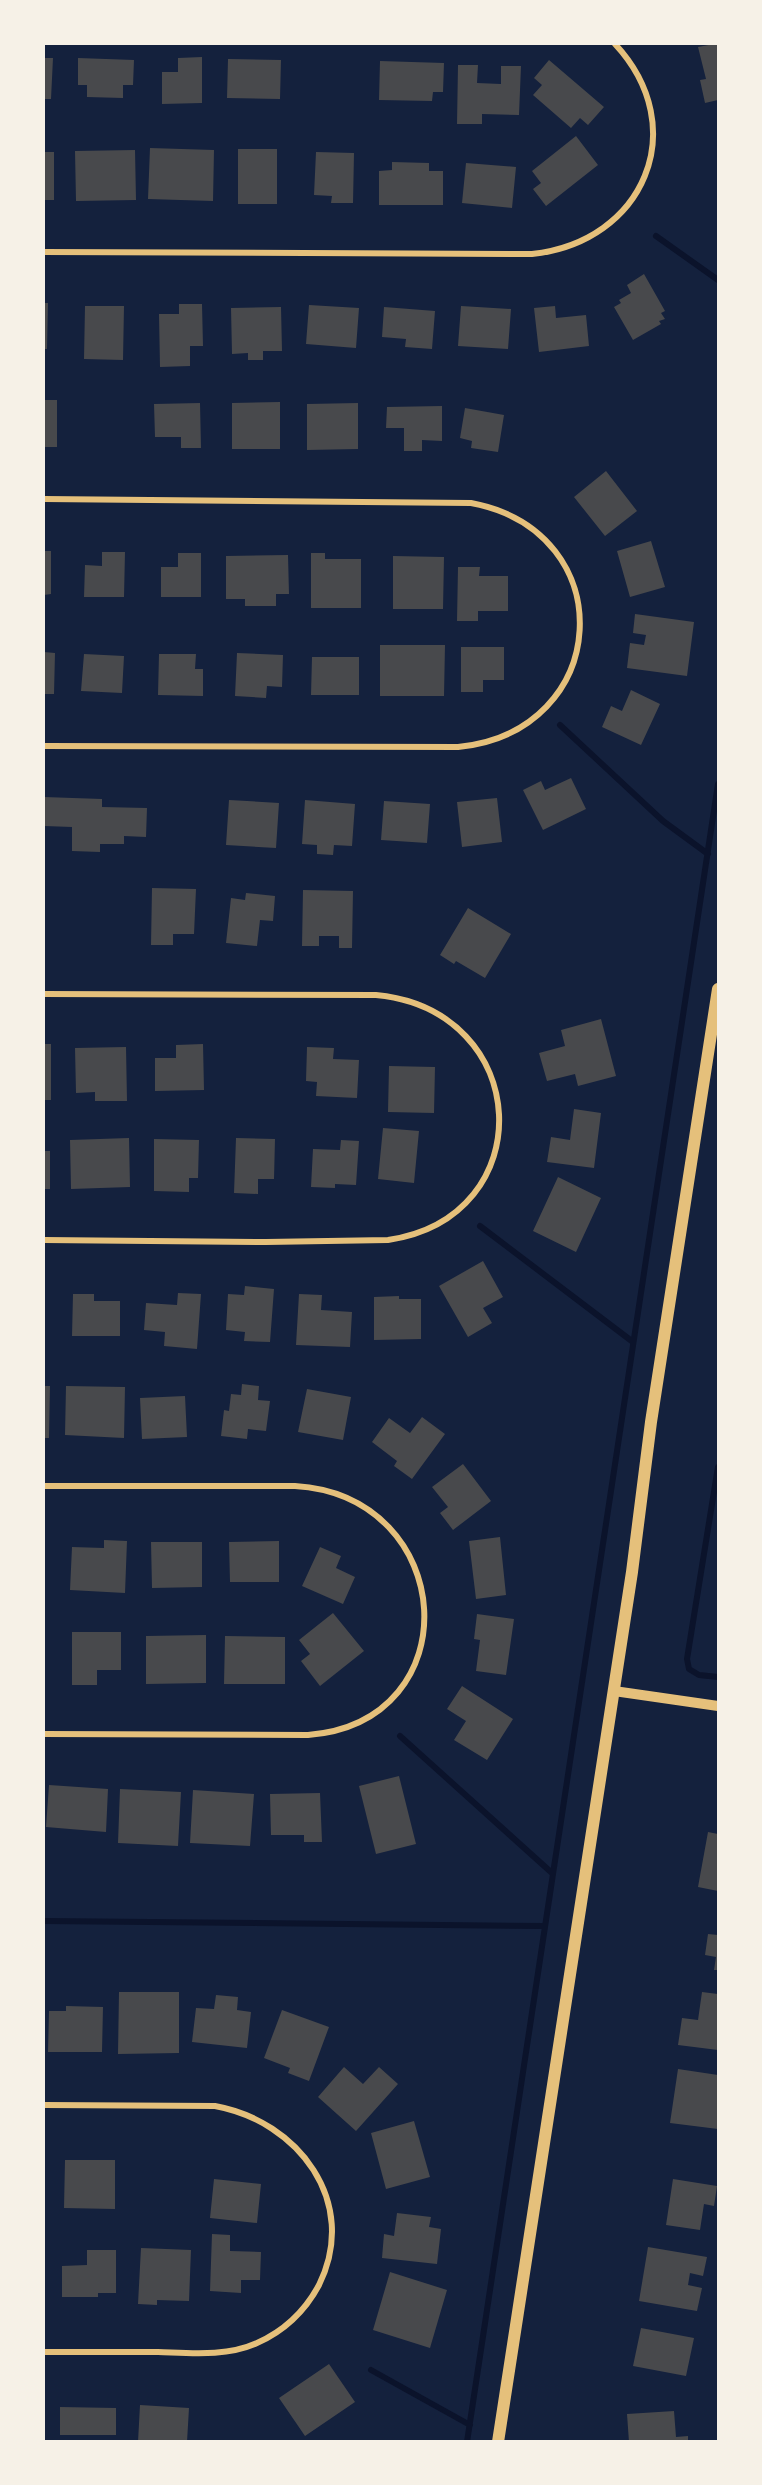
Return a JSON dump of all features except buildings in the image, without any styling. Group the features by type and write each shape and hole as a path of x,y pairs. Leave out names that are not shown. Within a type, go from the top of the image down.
{"main road":[{"path":"498,2442 614,1691 651,1422 718,989"}],"street":[{"path":"44,252 532,254 570,247 603,230 624,210 640,186 653,150 654,131 647,93 634,66 615,44"},
{"path":"44,499 471,502 490,506 525,522 554,548 573,582 580,619 575,658 558,693 538,715 515,732 478,745 458,747 44,746"},
{"path":"44,994 376,995 416,1001 451,1021 478,1050 494,1086 499,1126 492,1160 476,1191 465,1204 438,1226 405,1237 388,1240 266,1242 44,1240"},
{"path":"44,1486 295,1486 333,1492 368,1508 396,1534 415,1566 424,1602 425,1620 418,1656 401,1688 379,1710 344,1729 308,1735 44,1734"},
{"path":"614,1691 718,1706"},
{"path":"44,2105 214,2106 231,2109 263,2122 290,2141 312,2167 327,2200 331,2239 322,2277 303,2310 273,2335 255,2344 217,2353 44,2352"}],"waterway":[{"path":"656,236 718,280"},
{"path":"560,725 663,821 708,854"},
{"path":"467,2442 718,784"},
{"path":"480,1226 633,1342"},
{"path":"718,1467 687,1659 689,1669 699,1675 718,1677"},
{"path":"400,1736 552,1873"},
{"path":"44,1921 544,1926"},
{"path":"371,2370 470,2425"}]}
